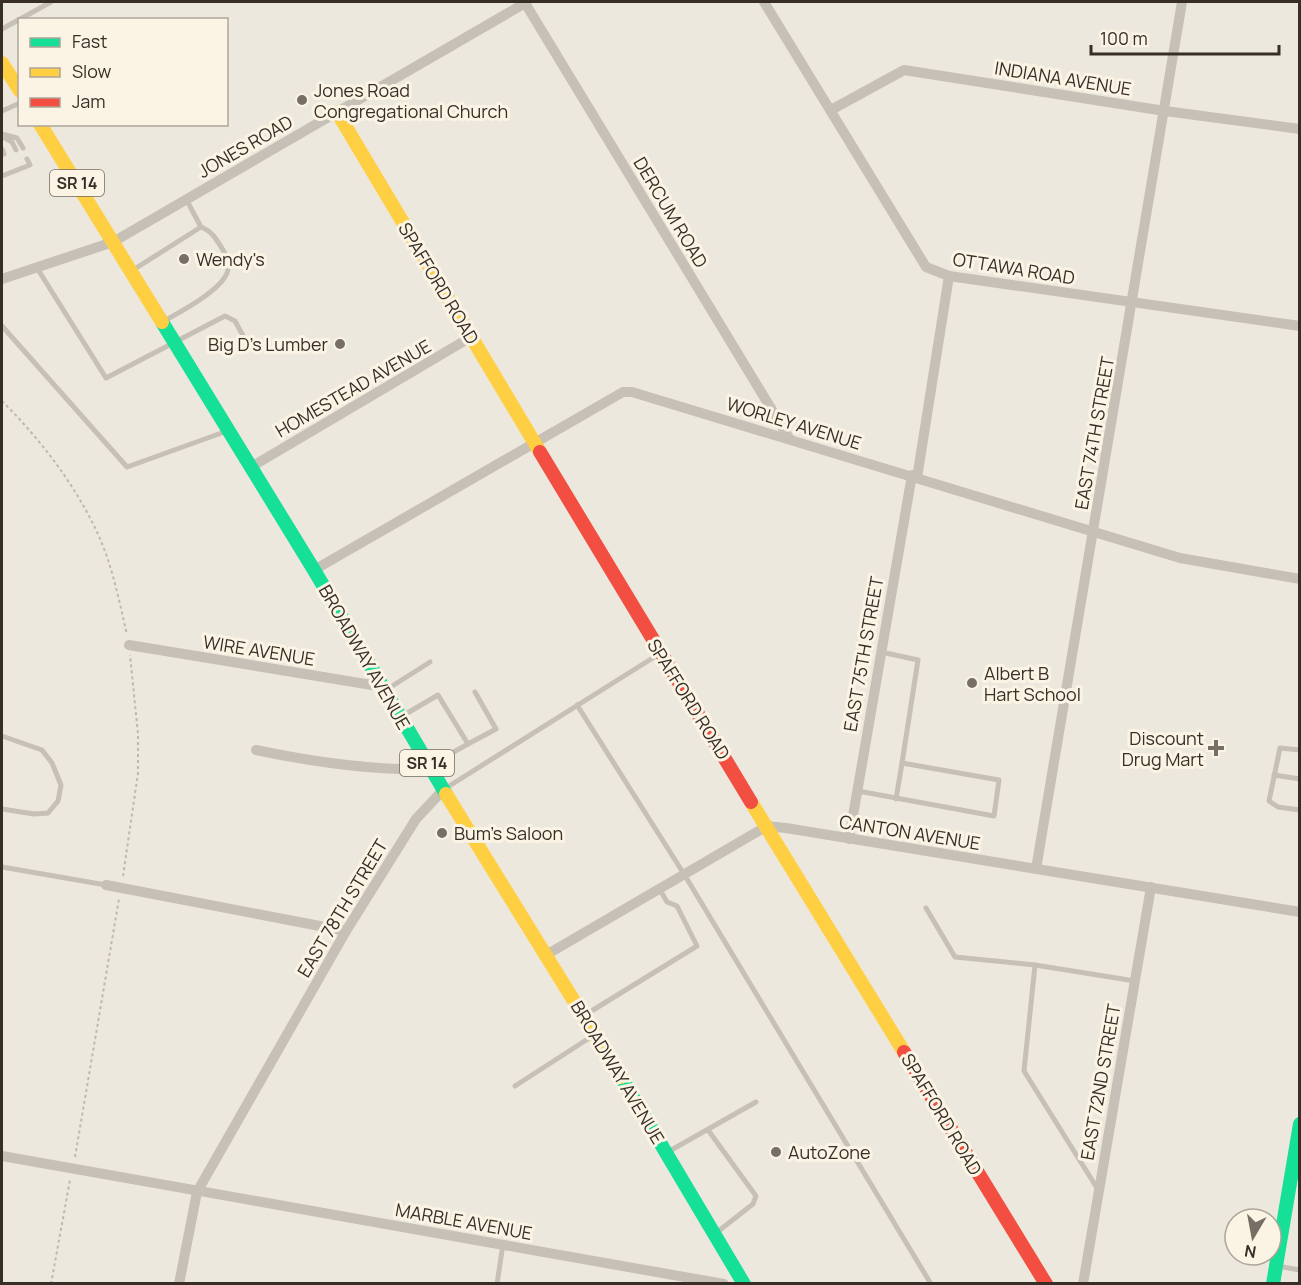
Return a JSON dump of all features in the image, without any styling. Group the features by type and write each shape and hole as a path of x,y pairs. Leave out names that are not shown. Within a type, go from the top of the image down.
{"main road":[{"path":"2,63 18,88"},
{"name":"SPAFFORD ROAD","path":"337,112 660,653 1046,1284"},
{"name":"BROADWAY AVENUE","path":"41,126 314,570 430,768 595,1034 744,1284"},
{"path":"1283,1228 1297,1153 1299,1125"},
{"path":"1273,1284 1276,1267"}],"street":[{"name":"JONES ROAD","path":"2,279 113,242 526,2"},
{"name":"DERCUM ROAD","path":"526,2 789,438"},
{"name":"OTTAWA ROAD","path":"764,2 926,267 949,276 1299,326"},
{"name":"EAST 74TH STREET","path":"1036,869 1182,2"},
{"name":"INDIANA AVENUE","path":"831,110 904,70 1165,111 1299,129"},
{"name":"EAST 75TH STREET","path":"849,839 880,652 914,477 949,276"},
{"name":"HOMESTEAD AVENUE","path":"251,467 471,337"},
{"name":"WORLEY AVENUE","path":"314,570 623,392 632,392 1180,558 1299,579"},
{"name":"WIRE AVENUE","path":"129,645 385,688"},
{"path":"256,750 313,762 406,770 430,768"},
{"name":"EAST 78TH STREET","path":"179,1284 197,1192 346,931 416,819 444,789"},
{"name":"CANTON AVENUE","path":"767,826 1299,912"},
{"path":"546,954 767,826"},
{"path":"106,885 346,931"},
{"name":"EAST 72ND STREET","path":"1083,1284 1151,887"},
{"name":"MARBLE AVENUE","path":"2,1156 724,1284"}],"lane":[{"path":"22,18 51,2"},
{"path":"2,29 18,20"},
{"path":"2,111 18,104"},
{"path":"2,135 17,138 23,148"},
{"path":"2,135 12,142 16,150"},
{"path":"2,168 3,176 30,165 27,159"},
{"path":"20,161 22,168"},
{"path":"9,165 12,172"},
{"path":"163,322 218,285 227,276 229,267 226,256 209,230 201,227 186,199"},
{"path":"131,271 201,227"},
{"path":"37,267 106,378 225,316 235,321 246,341"},
{"path":"2,326 127,467 228,430"},
{"path":"880,652 918,660 896,799"},
{"name":"EAST 78TH STREET","path":"444,789 660,653"},
{"path":"385,688 430,662"},
{"path":"430,768 496,729 475,692"},
{"path":"401,717 438,695 468,744"},
{"path":"577,705 684,874 931,1284"},
{"path":"2,736 42,750 52,763 61,785 58,801 48,813 34,814 2,809"},
{"path":"1299,750 1280,748 1269,801 1278,807 1299,810"},
{"path":"857,791 994,816 999,780 902,763"},
{"path":"1274,775 1299,779"},
{"path":"2,867 106,885"},
{"path":"584,1016 697,946 677,906 667,902 659,888"},
{"path":"926,908 955,957 1035,965 1135,981"},
{"path":"1035,965 1024,1071 1098,1190"},
{"path":"515,1086 595,1034"},
{"path":"666,1153 756,1102"},
{"path":"708,1130 756,1196 753,1204 715,1234"},
{"path":"496,1284 503,1244"},
{"path":"1282,1267 1299,1270"}],"path":[{"path":"2,401 64,474 97,533 117,588 129,645 138,734 138,773 123,880"},
{"path":"74,1159 120,894"},
{"path":"51,1284 71,1176"}],"traffic: fast":[{"path":"162,322 314,570 446,794"},
{"path":"621,1077 744,1284"},
{"path":"1273,1284 1300,1124"}],"traffic: slow":[{"path":"2,63 18,88"},
{"path":"337,112 540,452"},
{"path":"41,126 162,322"},
{"path":"446,794 621,1077"},
{"path":"751,802 904,1052"}],"traffic: jam":[{"path":"540,452 751,802"},
{"path":"904,1052 1046,1284"}],"place":[{"name":"Jones Road Congregational Church","path":"302,100"},
{"name":"Wendy's","path":"184,259"},
{"name":"Big D's Lumber","path":"340,344"},
{"name":"Albert B Hart School","path":"972,683"},
{"name":"Discount Drug Mart","path":"1216,748"},
{"name":"Bum's Saloon","path":"442,833"},
{"name":"AutoZone","path":"776,1152"}]}
